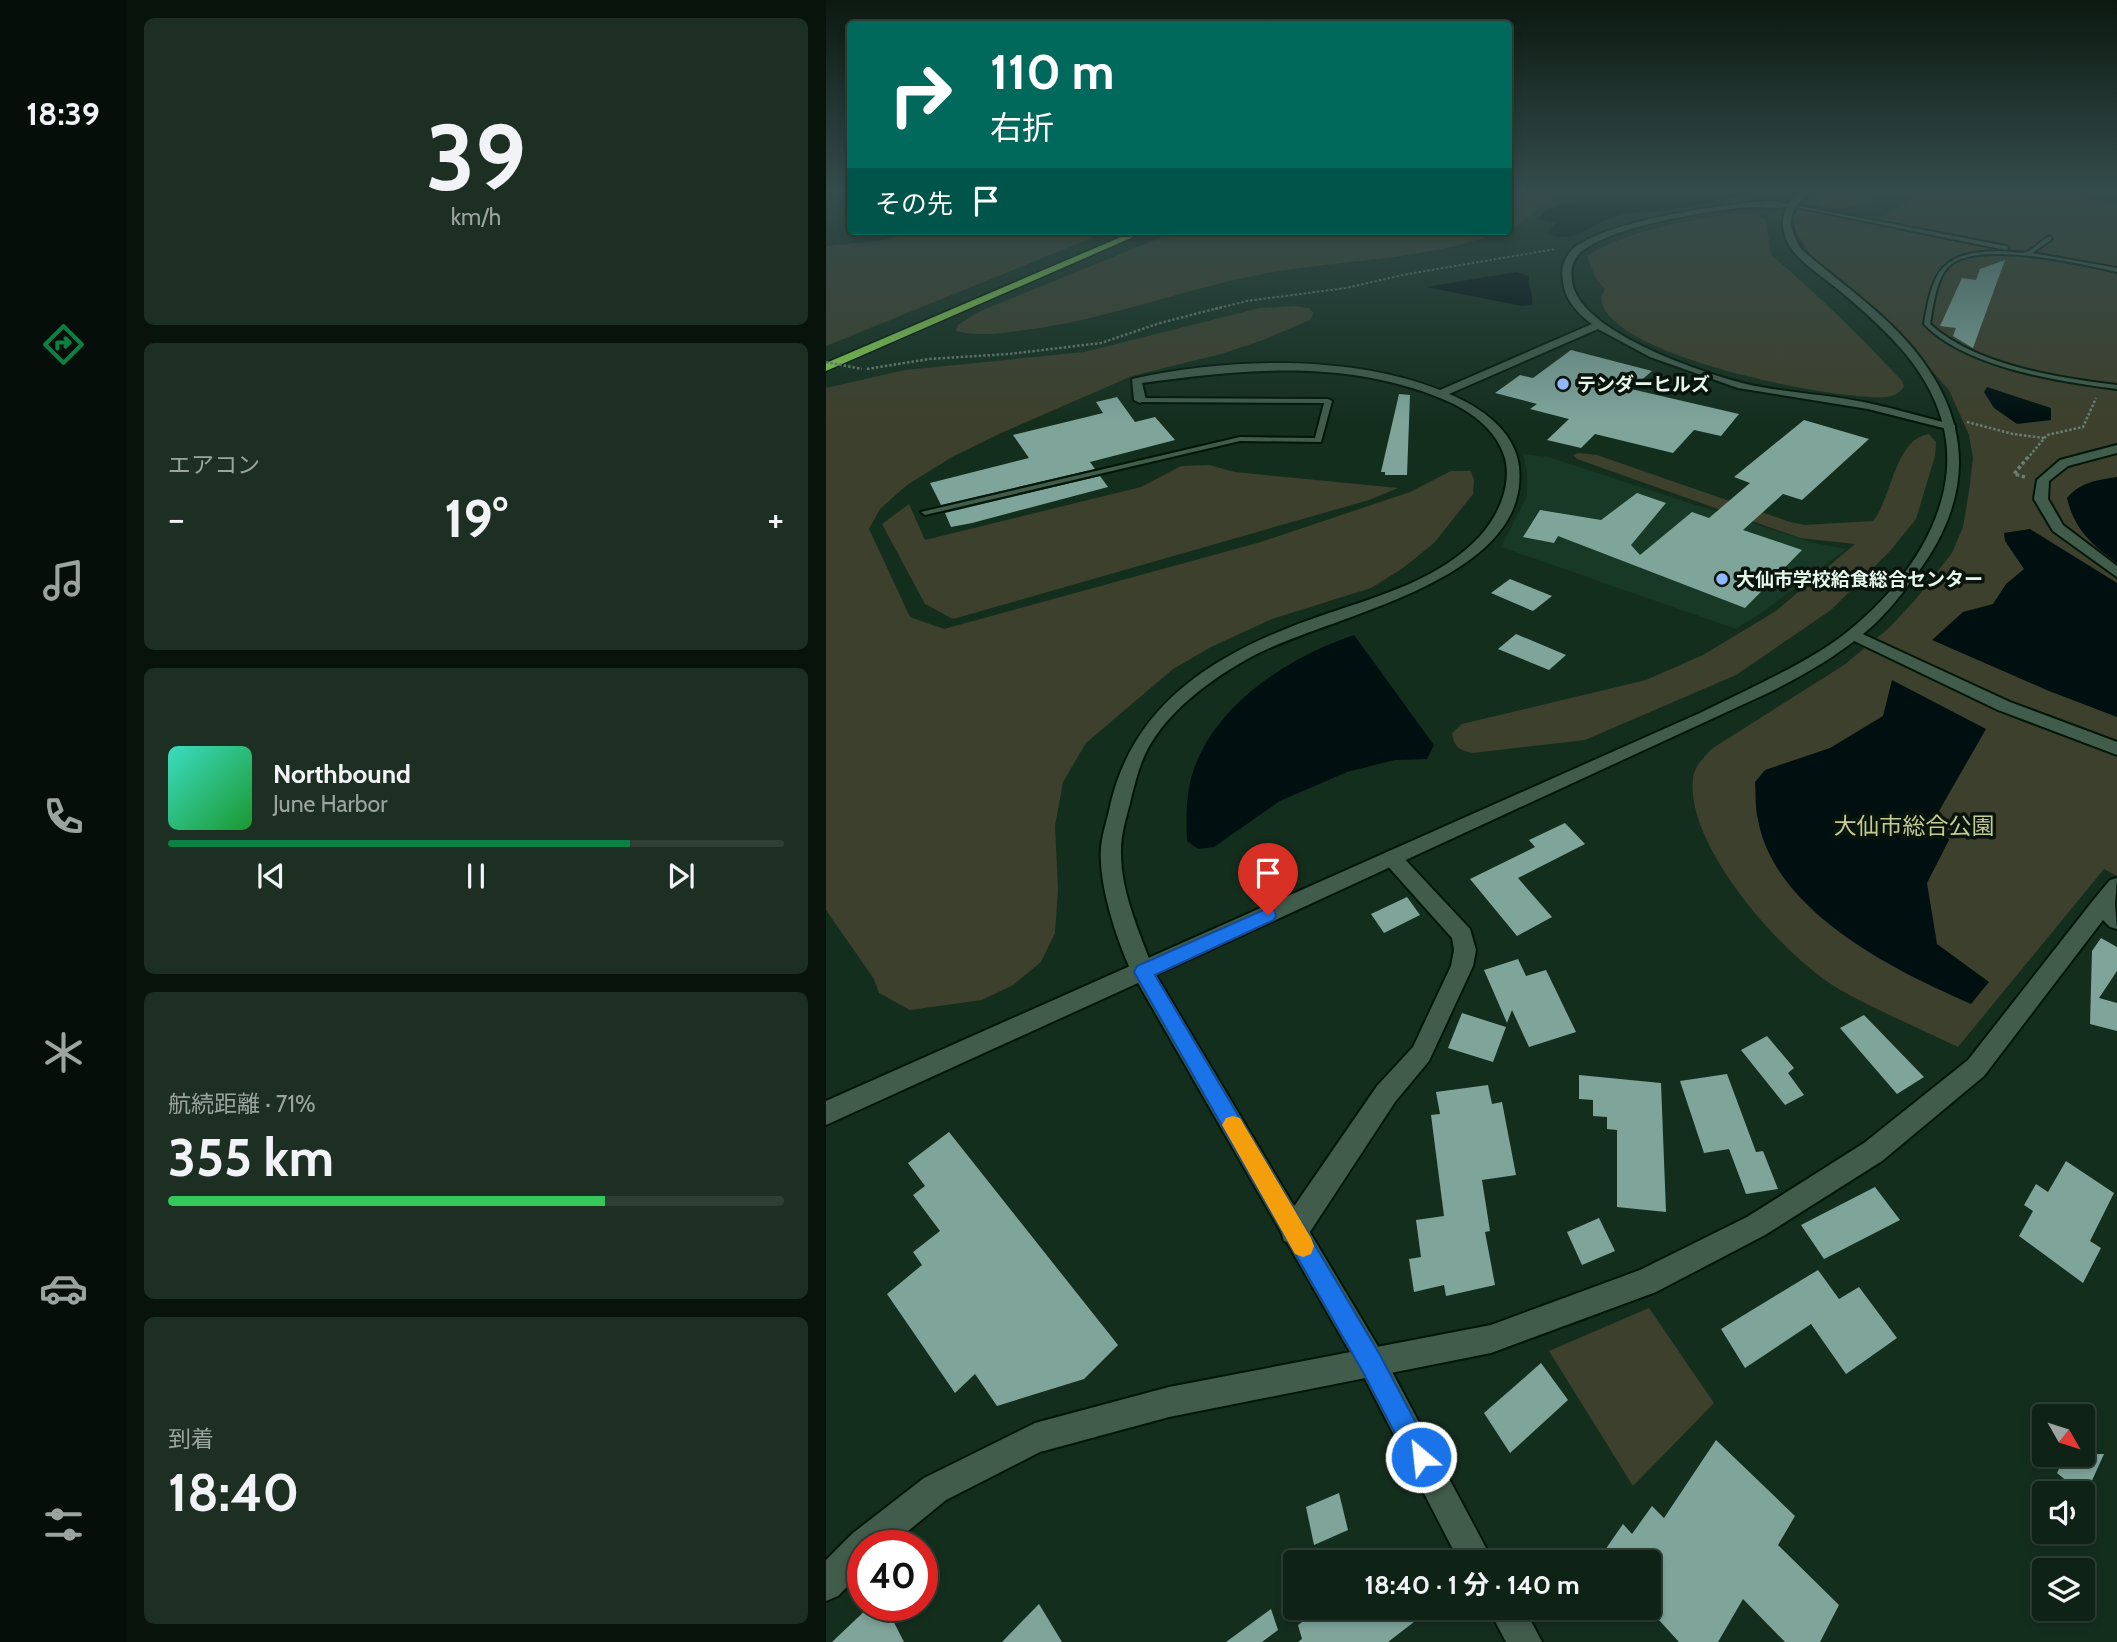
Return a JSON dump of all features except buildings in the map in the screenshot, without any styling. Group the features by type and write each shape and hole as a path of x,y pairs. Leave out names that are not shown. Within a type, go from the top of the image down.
{"highway":[{"path":"826,364 1053,269"}],"street":[{"path":"1566,269 1569,289 1575,304 1600,324 1669,361 1710,377 1745,386 1948,421"},
{"path":"826,1113 1706,717 1783,678 1854,635 1911,574 1942,524 1954,486 1956,452 1941,400 1918,362 1894,335 1818,269"},
{"path":"1440,394 1600,324"},
{"path":"1140,400 1136,381 1226,368 1289,366 1367,372 1440,394 1487,420 1505,440 1513,462 1513,488 1503,513 1483,541 1453,567 1412,589 1256,647 1193,687 1148,732 1125,781 1111,852 1120,906 1143,972 1371,1363 1471,1550"},
{"path":"2117,449 2064,463 2043,482 2041,499 2058,528 2117,572"},
{"path":"1854,635 2004,706 2117,749"},
{"path":"1294,1231 1386,1094 1421,1054 1462,966 1465,950 1462,935 1392,858"},
{"path":"884,1530 935,1489 1034,1438 1169,1402 1491,1339 1646,1282 1756,1226 1873,1152 1976,1068 2112,904"},
{"path":"826,1584 847,1563"},
{"path":"1512,1620 1525,1642"}],"lane":[{"path":"1945,269 1928,316 1927,324 1931,330 1957,346 2012,366 2100,386 2117,387"},
{"path":"925,512 1240,439 1318,440 1328,401 1140,400"}],"path":[{"path":"826,364 862,369 886,368 929,359 1009,354 1101,343 1160,323 1247,301 1346,288 1442,269"},
{"path":"2043,482 2014,474 2045,438 2053,433 2083,427 2100,386"},
{"path":"1948,421 2045,438"}],"shaded area":[{"path":"1516,272 1529,276 1532,305 1522,306 1426,287"},
{"path":"1987,387 2051,408 2051,420 2017,424 1994,408 1984,392"},
{"path":"1523,454 1548,457 1810,542 1846,549 1736,629 1501,547 1527,497 1527,472"},
{"path":"2117,477 2117,563 2085,535 2074,519 2067,498 2084,485"},
{"path":"2030,529 2117,583 2117,717 2049,691 1932,640 1963,612 1993,604 2006,584 2024,569 2005,541 2004,533"},
{"path":"1354,635 1434,745 1427,759 1395,760 1347,772 1280,801 1214,847 1198,849 1187,841 1190,783 1199,756 1214,731 1232,709 1278,672 1303,657"},
{"path":"1892,680 1986,729 1935,818 1949,840 1927,883 1937,944 1989,982 1971,1004 1874,955 1812,910 1787,883 1769,853 1758,820 1755,782 1765,770 1830,748 1883,716"}],"green space":[{"path":"826,269 1016,269 826,346"},
{"path":"1085,269 1296,269 1233,280 1115,312 1055,325 991,334 956,331 958,325 978,312"},
{"path":"1592,269 1786,269 1855,332 1902,381 1904,387 1895,395 1887,397 1822,391 1726,371 1679,356 1639,338 1612,318 1601,297 1605,289 1596,279"},
{"name":"大仙市総合公園","path":"1825,269 2117,269 2117,876 2104,869 1958,1047 1837,988 1815,973 1766,925 1742,896 1721,866 1705,835 1695,806 1694,774 1697,766 1713,748 1844,665 1889,628 1952,553 1963,527 1969,491 1973,458 1969,435 1949,390 1899,334"},
{"path":"1260,308 1309,308 1314,313 1310,320 1221,354 1132,376 999,434 952,457 907,485 880,509 869,529 910,617 944,629 1261,542 1410,492 1451,471 1471,471 1474,480 1473,494 1434,543 1403,568 1371,588 1272,619 1211,647 1173,669 1086,743 1063,782 1055,826 1058,889 1055,933 1041,962 1013,985 982,1000 910,1010 879,993 874,979 826,910 826,388 905,370 1084,352"},
{"path":"1929,434 1936,442 1935,456 1916,519 1890,551 1831,610 1736,675 1585,740 1473,753 1461,749 1454,742 1452,733 1462,724 1646,680 1703,655 1776,611 1855,544 1800,538 1577,459 1573,455 1597,455 1804,525 1873,521 1908,447 1917,438"},
{"path":"1209,465 1235,472 1398,488 1369,500 953,619 925,604 882,524 909,504 925,540 1141,487 1181,466"},
{"path":"1649,1308 1714,1403 1633,1486 1549,1351"}],"slow traffic":[{"path":"1233,1125 1303,1246"}],"place":[{"name":"テンダーヒルズ","path":"1563,384"},
{"name":"大仙市学校給食総合センター","path":"1722,579"}],"route":[{"path":"1268,915 1143,972 1371,1363 1421,1457"}]}
